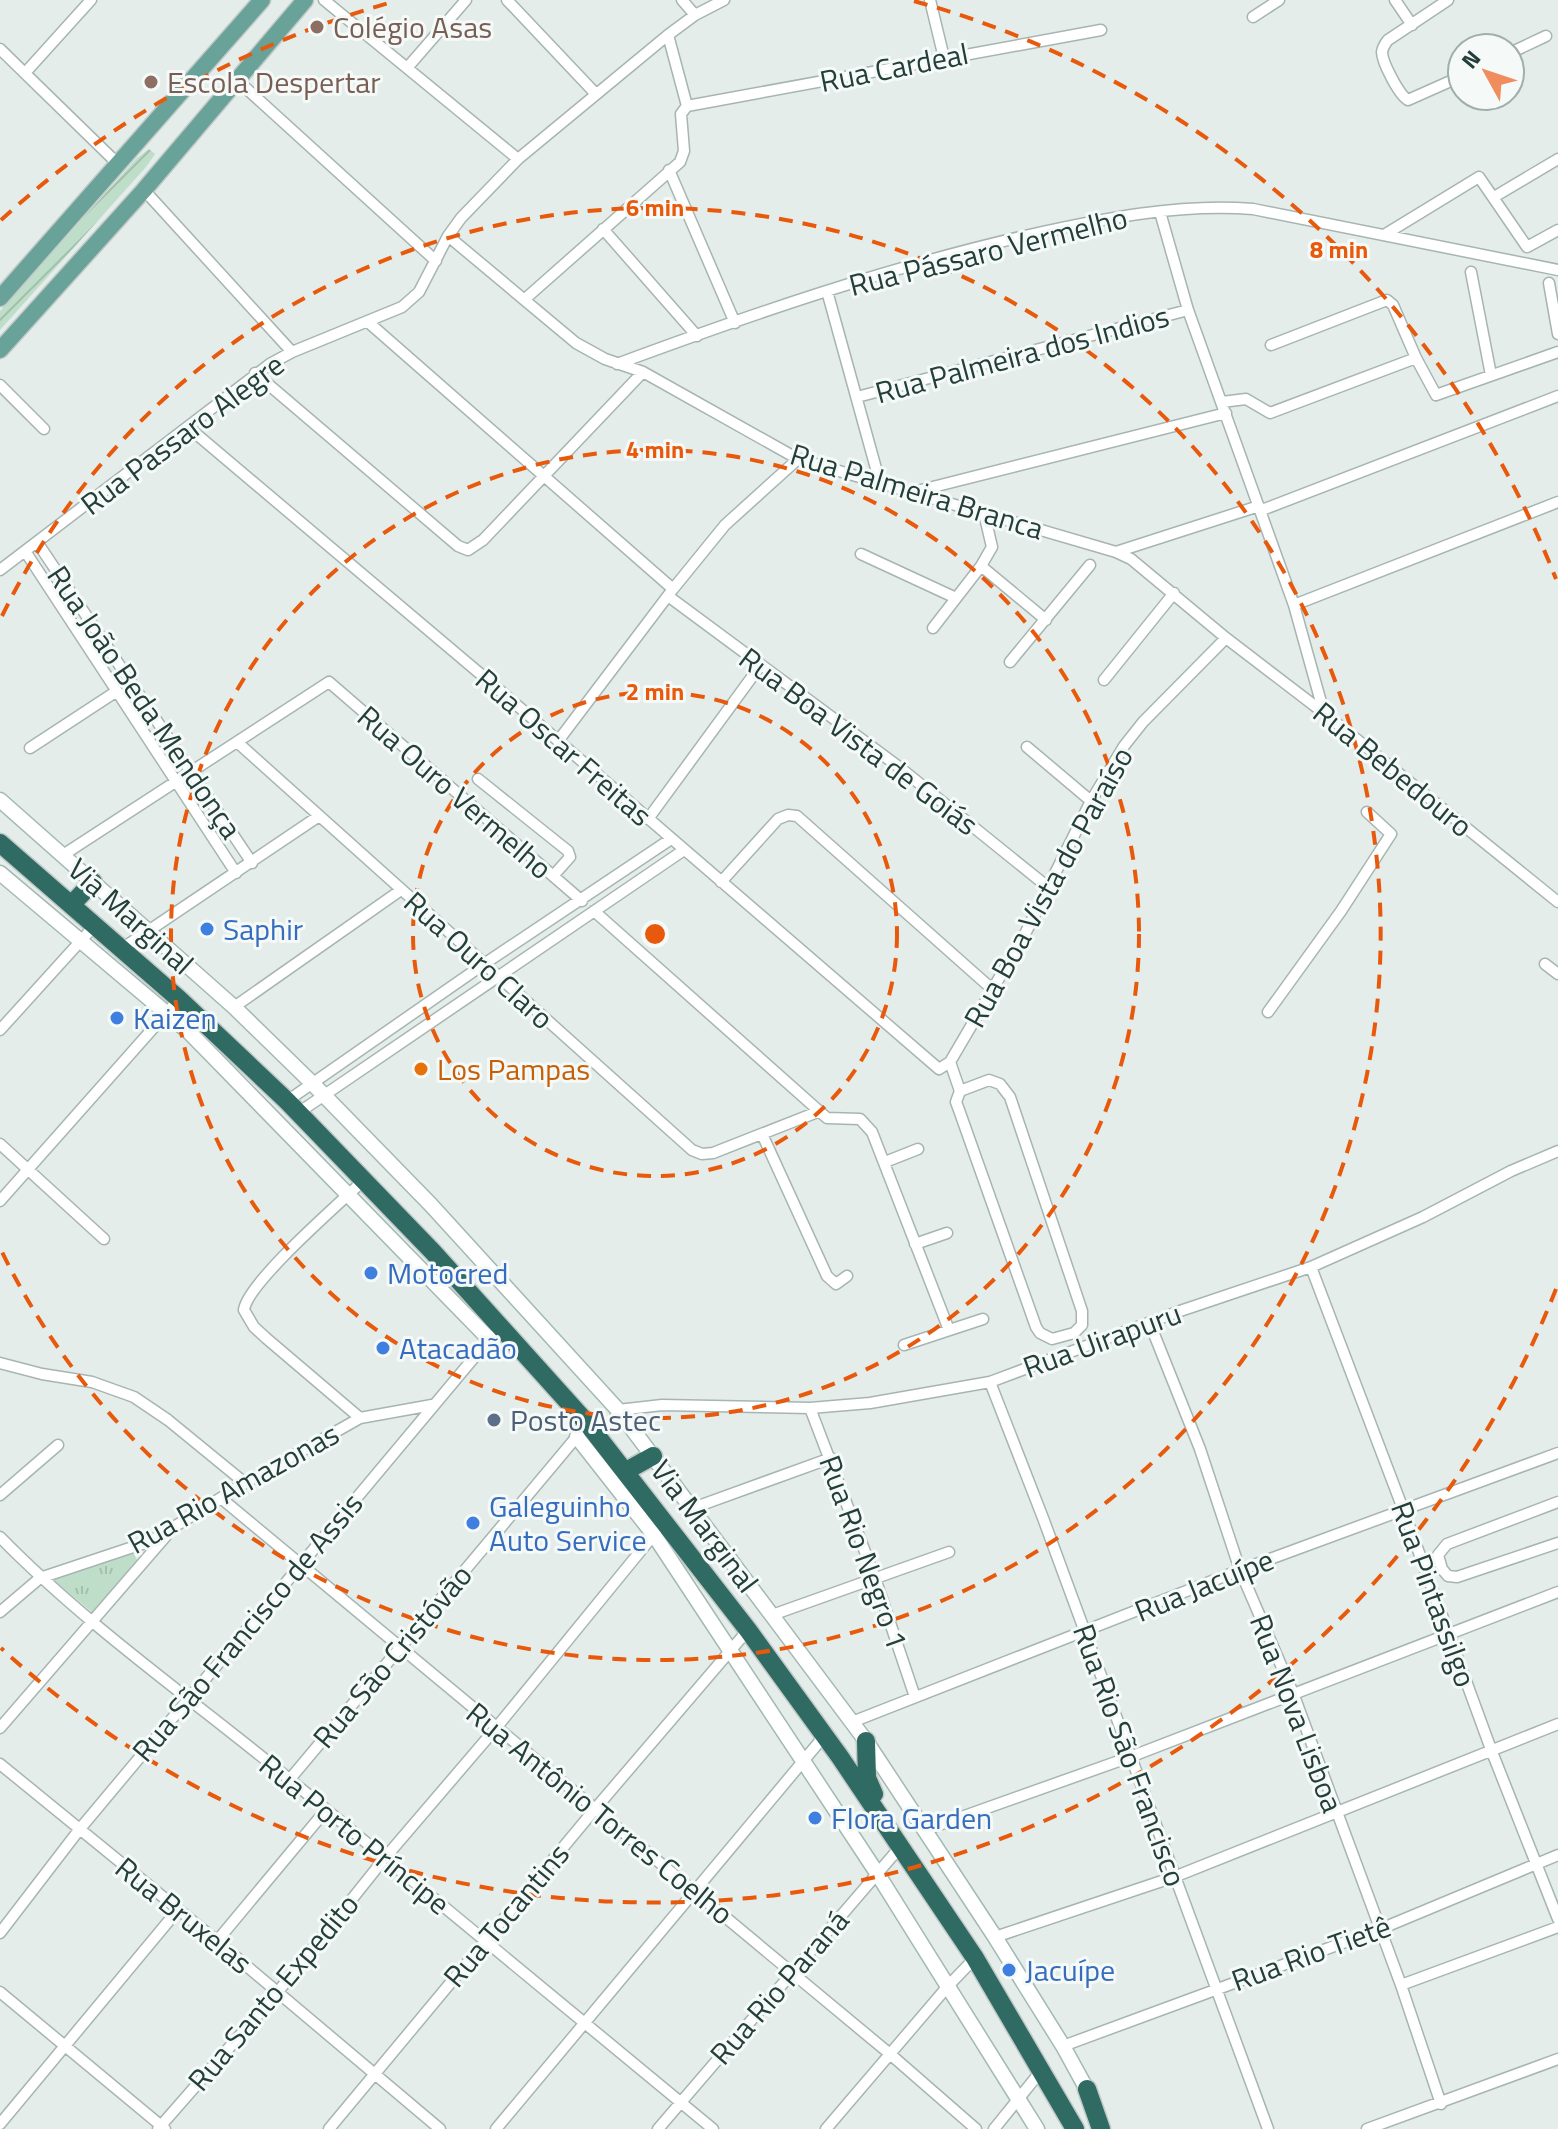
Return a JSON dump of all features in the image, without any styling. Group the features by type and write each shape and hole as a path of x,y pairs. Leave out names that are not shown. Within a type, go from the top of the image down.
{"highway":[{"path":"2,850 96,924 123,948 173,1006 293,1107 364,1180 582,1430 626,1471 659,1528 748,1630 885,1822 975,1958 1075,2129"},
{"path":"72,904 93,882"},
{"path":"626,1471 653,1456"},
{"path":"866,1741 867,1778 885,1822"},
{"path":"1087,2089 1101,2129"}],"main road":[{"path":"0,298 262,0"},
{"path":"0,350 144,190 305,0"}],"street":[{"path":"25,73 91,0"},
{"path":"324,0 518,159"},
{"path":"407,68 466,0"},
{"path":"507,0 595,93"},
{"path":"682,0 695,15"},
{"name":"Rua Passaro Alegre","path":"0,570 255,373 292,352 402,307 419,292 448,236 518,159 668,35 695,15 724,0"},
{"path":"930,0 944,58"},
{"path":"1253,17 1279,0"},
{"path":"1395,0 1412,25"},
{"path":"1446,83 1408,100 1401,95 1382,56 1388,40 1448,0"},
{"name":"Rua Cardeal","path":"687,106 1101,30"},
{"path":"525,299 683,157 681,114 687,106 668,35"},
{"path":"1526,45 1546,36"},
{"path":"0,49 118,164"},
{"path":"238,81 436,261"},
{"path":"1494,197 1558,159"},
{"path":"669,170 735,323"},
{"path":"1384,235 1477,177 1484,181 1527,247 1558,230"},
{"path":"144,190 292,352"},
{"name":"Rua Pássaro Vermelho","path":"617,364 827,291 969,249 1068,227 1160,212 1222,207 1253,209 1558,270"},
{"path":"1160,212 1188,310 1294,605 1324,713"},
{"path":"603,229 697,336"},
{"name":"Rua Palmeira Branca","path":"448,236 576,343 617,364 643,372 798,459 1116,552 1144,567 1226,638"},
{"path":"1471,272 1491,375"},
{"path":"1549,283 1558,334"},
{"path":"827,291 880,483"},
{"path":"1271,345 1387,300 1393,305 1436,395 1558,352"},
{"name":"Rua Palmeira dos Indios","path":"857,397 1188,310"},
{"name":"Rua Boa Vista de Goiás","path":"368,322 670,593 760,666 899,767 1049,888"},
{"path":"916,492 1224,408 1246,399 1270,413 1416,358"},
{"path":"255,373 463,549 472,548 483,540 643,372"},
{"path":"0,385 44,429"},
{"path":"1116,552 1260,508 1558,396"},
{"name":"Rua Oscar Freitas","path":"188,427 939,1069"},
{"path":"558,741 725,525 798,459"},
{"path":"1294,605 1558,502"},
{"path":"933,628 981,566 992,544 984,513"},
{"name":"Rua João Beda Mendonça","path":"37,542 252,863"},
{"name":"Rua João Beda Mendonça","path":"25,551 236,873"},
{"path":"861,554 956,598"},
{"path":"1010,662 1090,565"},
{"path":"981,566 1046,620"},
{"path":"1104,680 1174,593"},
{"name":"Rua Bebedouro","path":"1226,638 1558,902"},
{"name":"Rua Boa Vista do Paraíso","path":"939,1069 950,1062 992,989 1049,888 1091,801 1124,746 1143,722 1226,638"},
{"path":"648,819 760,666"},
{"name":"Rua Ouro Vermelho","path":"237,742 329,682 582,901"},
{"path":"30,748 117,691"},
{"path":"63,855 237,742"},
{"name":"Rua Ouro Claro","path":"237,742 692,1150 702,1154 713,1153 820,1111"},
{"path":"1027,747 1091,801"},
{"path":"478,779 568,851 570,857 553,876"},
{"name":"Via Marginal","path":"0,800 234,1007 312,1083 431,1205 618,1410 866,1741 995,1937 1063,2046 1109,2129"},
{"path":"1268,1012 1341,911 1391,834 1367,812"},
{"path":"123,948 319,816"},
{"path":"721,882 778,819 797,816 992,989"},
{"path":"293,1107 312,1083 671,839"},
{"path":"293,1107 324,1096 684,850"},
{"path":"0,873 80,941 173,1006 349,1194 494,1332"},
{"path":"234,1007 401,890"},
{"path":"594,911 820,1111 832,1120 856,1118 865,1122 885,1162 949,1330"},
{"path":"0,1030 96,924"},
{"path":"1545,964 1558,974"},
{"path":"0,1201 173,1006"},
{"path":"950,1062 960,1091 956,1102 1036,1327 1052,1339 1074,1333 1082,1325 1082,1311 1010,1097 994,1081 960,1091"},
{"path":"762,1134 830,1281 840,1283 847,1276"},
{"path":"0,1144 104,1239"},
{"path":"885,1162 918,1149"},
{"name":"Rua Uirapuru","path":"618,1410 662,1405 810,1408 923,1395 990,1382 1180,1311 1311,1267 1558,1151"},
{"path":"360,1418 254,1327 244,1310 248,1296 268,1273 364,1180"},
{"path":"915,1244 947,1233"},
{"name":"Rua Pintassilgo","path":"1311,1267 1447,1634 1558,1919"},
{"path":"904,1345 983,1319"},
{"name":"Rua Nova Lisboa","path":"1150,1324 1200,1449 1240,1570 1293,1693 1378,1930 1401,1985 1441,2104"},
{"name":"Rua São Francisco de Assis","path":"0,1933 79,1830 494,1332"},
{"path":"0,1363 92,1382 134,1397 168,1420 245,1483"},
{"name":"Rua Rio São Francisco","path":"990,1382 1268,2129"},
{"name":"Rua Rio Amazonas","path":"0,1612 40,1578 151,1541 360,1418 432,1405"},
{"name":"Rua Rio Negro 1","path":"810,1408 875,1578 915,1697"},
{"path":"582,1430 659,1528 728,1651 877,1873 1037,2129"},
{"name":"Rua São Cristóvão","path":"290,1779 582,1430"},
{"path":"0,1495 58,1445"},
{"name":"Rua Jacuípe","path":"852,1722 1240,1570 1558,1453"},
{"path":"693,1508 831,1458"},
{"name":"Rua Antônio Torres Coelho","path":"222,1499 694,1889 976,2129"},
{"path":"1558,1502 1447,1544 1438,1555 1448,1576 1457,1577 1558,1543"},
{"name":"Rua Santo Expedito","path":"161,2128 277,1993 659,1528"},
{"path":"0,1728 172,1529"},
{"name":"Rua Porto Príncipe","path":"0,1537 40,1578 290,1779 713,2129"},
{"path":"772,1615 949,1552"},
{"path":"1426,1571 1441,1566"},
{"path":"925,1830 1130,1757 1558,1592"},
{"name":"Rua Tocantins","path":"329,2129 748,1630"},
{"path":"995,1937 1174,1877 1558,1724"},
{"path":"496,2129 825,1735"},
{"name":"Rua Bruxelas","path":"0,1764 440,2129"},
{"path":"217,1941 326,1810"},
{"name":"Rua Rio Paraná","path":"658,2129 901,1846"},
{"name":"Rua Rio Tietê","path":"1063,2046 1378,1930 1558,1855"},
{"path":"0,2124 177,1911"},
{"path":"1401,1985 1558,1927"},
{"path":"826,2129 975,1958"},
{"path":"0,1992 161,2128"},
{"path":"1369,2129 1558,2059"},
{"path":"994,2129 1041,2071"}],"green space":[{"path":"149,149 155,154 146,167 0,330 0,311 137,158"},
{"path":"133,1552 137,1560 93,1613 50,1577"}],"place":[{"name":"Colégio Asas","path":"317,27"},
{"name":"Escola Despertar","path":"151,82"},
{"name":"Saphir","path":"207,929"},
{"name":"Kaizen","path":"117,1018"},
{"name":"Los Pampas","path":"421,1069"},
{"name":"Motocred","path":"371,1273"},
{"name":"Atacadão","path":"383,1348"},
{"name":"Posto Astec","path":"494,1420"},
{"name":"Galeguinho Auto Service","path":"473,1523"},
{"name":"Flora Garden","path":"815,1818"},
{"name":"Jacuípe","path":"1009,1970"}]}
